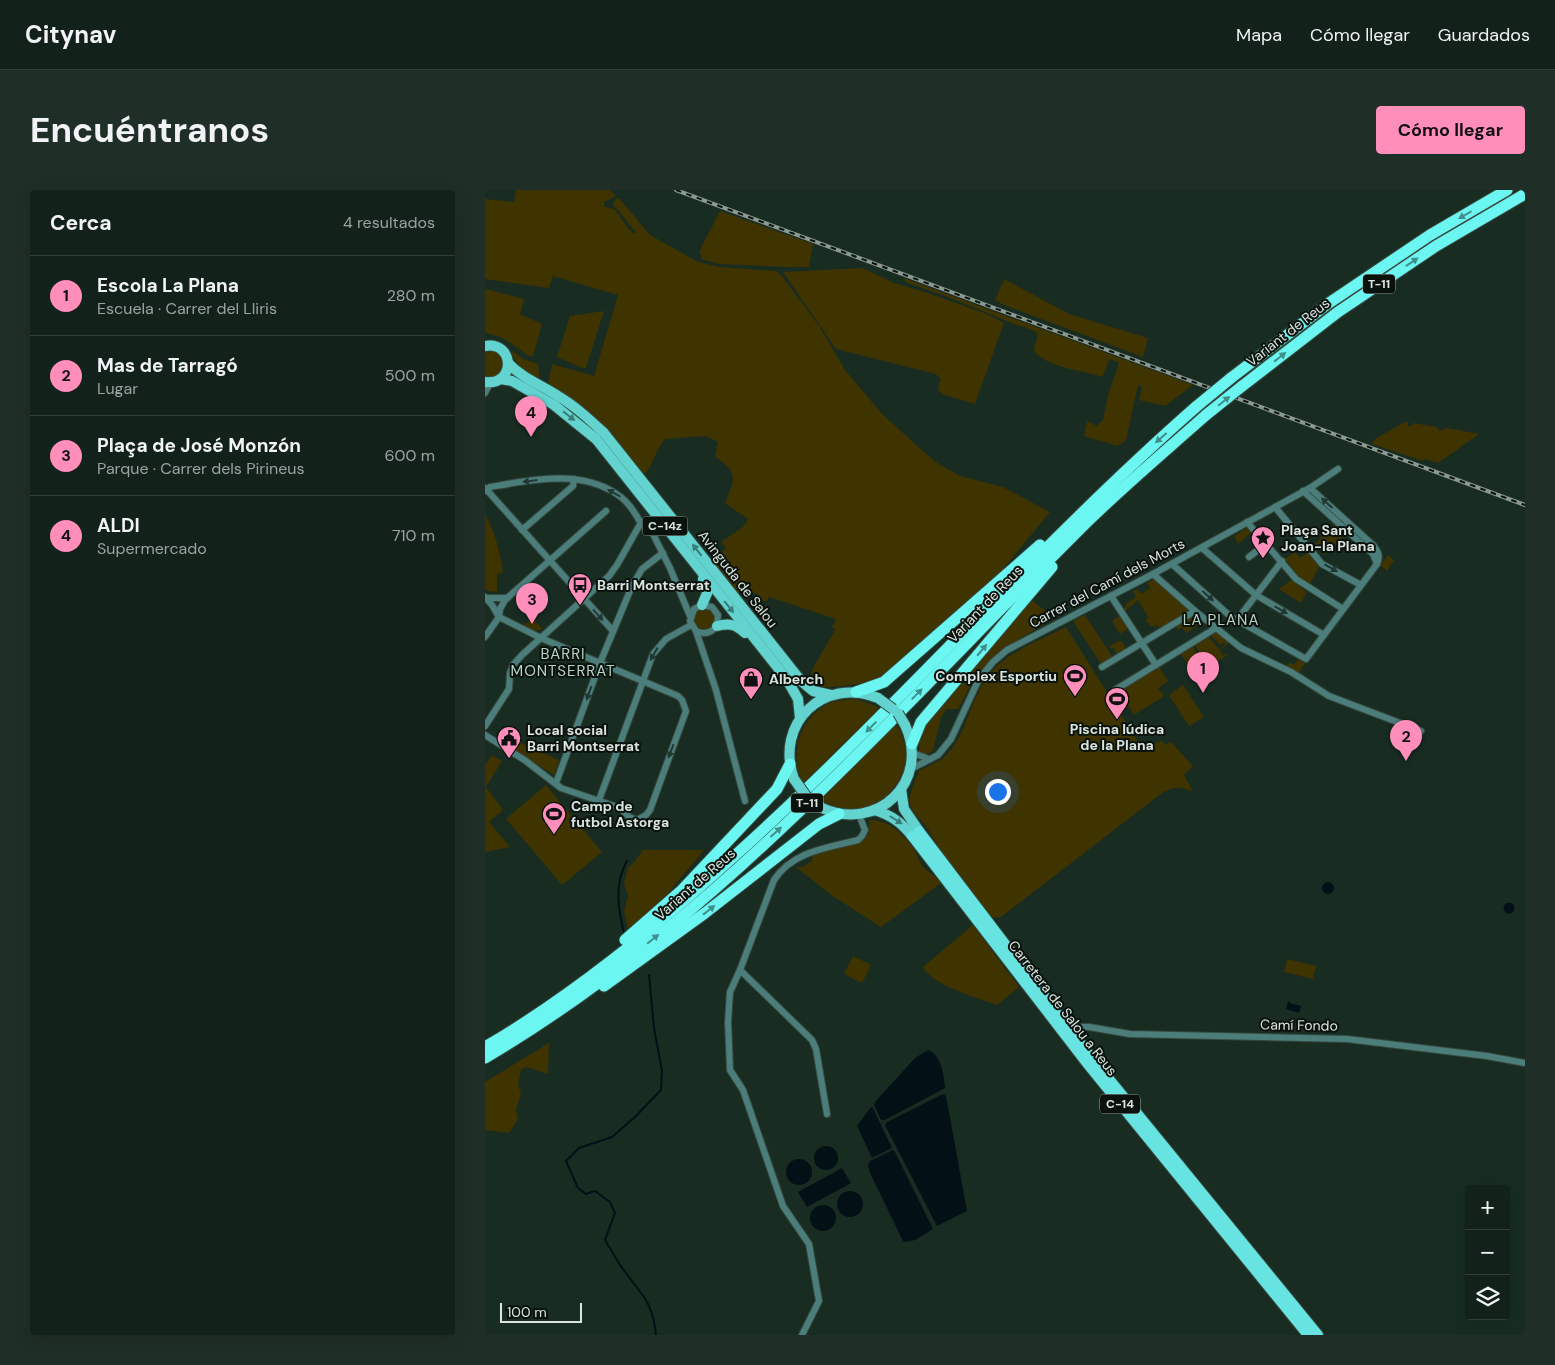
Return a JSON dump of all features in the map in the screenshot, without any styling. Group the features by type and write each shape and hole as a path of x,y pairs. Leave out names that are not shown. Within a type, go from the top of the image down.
{"highway":[{"name":"Variant de Reus","path":"485,1058 561,1009 643,948 696,904 796,814 913,698 1152,446 1197,406 1329,303 1430,235 1507,190"},
{"name":"Variant de Reus","path":"485,1045 555,1002 607,964 689,898 796,800 1093,509 1206,415 1337,312 1436,246 1525,194"},
{"path":"855,692 884,682 1079,510 1093,509 1094,520 1075,538 921,722 912,749"},
{"path":"485,1045 610,954 681,890 777,789 790,764"},
{"path":"524,1034 537,1032 565,1014 705,913 819,824 839,814"},
{"name":"C-14","path":"915,833 1071,1031 1318,1335"},
{"name":"Carretera de Salou a Reus","path":"915,833 1086,1062 1308,1335"}],"main road":[{"path":"485,346 493,346 502,350 508,364 507,371 501,379 487,383"},
{"name":"Avinguda de Salou","path":"508,364 516,372 559,396 580,411 604,433 789,674"},
{"name":"Avinguda de Salou","path":"501,379 512,381 554,405 596,439 764,650 789,674"},
{"path":"691,559 708,591 700,606"},
{"path":"717,626 735,625 764,650"},
{"name":"C-14z","path":"789,674 813,691 831,695"},
{"name":"C-14z","path":"789,674 798,699 800,718"},
{"path":"855,692 878,698 893,709 905,724 912,749 911,769 901,789 890,801 874,810 859,815 839,814 822,808 806,796 794,779 790,764 790,742 800,718 813,704 831,695 855,692"},
{"name":"C-14","path":"901,789 904,809 915,833"},
{"name":"C-14","path":"874,810 886,814 915,833"}],"street":[{"path":"485,393 487,383"},
{"name":"Carrer del Camí dels Morts","path":"911,769 938,755 951,739 979,680 993,662 1007,650 1202,548 1310,488 1338,469"},
{"path":"613,631 486,489 525,482 568,478 596,485 618,494 645,525 663,553 690,616 691,625 699,632 708,633 717,626 719,618 717,611 712,607 691,606 683,599"},
{"path":"522,530 573,486 574,479"},
{"path":"1172,564 1230,616 1306,658 1377,564 1375,546 1310,488"},
{"path":"1303,491 1376,553"},
{"path":"1275,507 1322,564 1361,585"},
{"path":"485,637 499,617 500,609 507,598 606,511"},
{"path":"1247,522 1296,579 1343,609"},
{"path":"485,726 509,689 510,673 521,654 609,576 639,526 645,525"},
{"path":"1249,557 1266,544"},
{"path":"1202,548 1256,595 1324,635"},
{"path":"556,783 600,662 636,577 642,569 663,553"},
{"path":"1237,620 1282,561"},
{"path":"1153,574 1241,648 1291,672 1329,696 1421,731"},
{"path":"1111,596 1156,665"},
{"path":"485,598 507,598"},
{"path":"485,598 493,605 499,617 541,638 679,696 685,704 686,711 650,810 637,820 629,817 620,808 561,788 485,735"},
{"path":"690,616 700,606"},
{"path":"1102,667 1195,611"},
{"path":"599,800 653,654 659,646 677,632 691,625"},
{"path":"1115,690 1217,628"},
{"path":"699,632 700,647 716,690 745,801"},
{"path":"912,749 929,759"},
{"path":"802,1335 819,1301 809,1244 783,1206 743,1090 730,1070 728,1022 730,992 774,880 779,872 799,856 858,840 865,830 859,815"},
{"path":"740,970 812,1040 816,1049 827,1114"},
{"name":"Camí Fondo","path":"1071,1031 1081,1027 1089,1027 1130,1034 1347,1039 1487,1056 1525,1063"}],"shaded area":[{"path":"516,190 610,190 616,196 604,202 604,206 615,210 634,234 636,232 613,206 616,199 619,198 650,235 698,262 720,267 776,271 782,276 819,326 845,370 882,414 934,461 960,476 1003,487 1050,512 1003,569 936,630 878,679 861,684 830,687 822,687 812,683 809,679 814,666 834,632 835,628 832,627 836,619 769,597 767,601 762,601 759,595 741,588 738,596 712,560 726,548 721,542 743,527 748,519 725,503 733,478 729,468 715,456 718,442 706,436 665,439 659,447 649,469 646,473 643,473 603,425 573,399 548,384 552,364 594,376 618,295 553,276 549,288 485,279 485,199 514,202"},
{"path":"720,211 813,244 809,267 719,264 701,259 701,253 699,252"},
{"path":"863,268 894,283 984,313 1004,323 975,404 942,394 938,389 940,379 936,374 836,349 783,272"},
{"path":"904,278 1193,385 1165,406 1139,400 1142,387 1138,385 1126,440 1118,446 1084,436 1087,421 1097,426 1103,420 1108,395 1119,363 1110,359 1102,377 1048,362 1034,351 1036,332 905,282"},
{"path":"1004,279 1069,314 1148,338 1143,357 995,300"},
{"path":"485,289 521,298 524,300 520,314 542,324 533,356 531,357 500,337 485,332"},
{"path":"604,311 586,368 557,357 570,316"},
{"path":"511,350 524,359 538,364 540,380 530,374 516,361"},
{"path":"492,351 502,358 503,367 497,375 485,377 485,352"},
{"path":"1408,422 1408,426 1412,426 1413,423 1437,427 1439,431 1447,428 1479,434 1438,463 1424,459 1423,461 1372,444 1375,439"},
{"path":"485,514 495,536 502,565 503,573 497,574 497,592 485,589"},
{"path":"1334,524 1345,535 1325,555 1315,544"},
{"path":"1247,528 1252,532 1238,544 1234,536"},
{"path":"1295,552 1300,558 1309,552 1320,565 1310,584 1300,578 1285,559"},
{"path":"1388,555 1394,560 1387,571 1380,565"},
{"path":"1155,578 1190,610 1160,628 1157,625 1155,626 1156,630 1154,626 1151,627 1148,622 1145,622 1148,617 1138,600 1124,612 1123,609 1126,604 1136,597 1133,591 1137,589 1141,594 1150,588 1147,583"},
{"path":"1291,580 1307,592 1301,603 1279,589"},
{"path":"1030,599 1055,618 996,655 980,672 958,709 947,709 941,717 933,751 926,754 919,751 920,737 924,728"},
{"path":"700,609 708,609 714,615 714,623 708,629 700,629 694,623 694,615"},
{"path":"1085,615 1113,658 1101,664 1073,621"},
{"path":"1121,615 1129,628 1120,634 1112,621"},
{"path":"1192,615 1201,623 1186,633 1182,627 1178,630 1175,625"},
{"path":"532,618 543,629 534,631 523,626"},
{"path":"1066,627 1144,751 1161,740 1166,745 1171,742 1193,766 1184,775 1192,790 1176,788 1162,793 1001,917 992,918 974,897 911,807 911,791 919,771 943,758 958,740 978,693 991,672 1016,652"},
{"path":"1217,631 1228,640 1227,642 1229,643 1223,648 1224,642 1220,645 1211,635"},
{"path":"1208,636 1219,649 1222,649 1220,651 1223,656 1227,653 1228,655 1195,676 1190,668 1195,666 1194,664 1189,666 1180,653 1192,646 1200,659 1202,657 1195,645"},
{"path":"1118,641 1122,642 1126,649 1117,655 1113,648 1111,649 1109,646"},
{"path":"1298,659 1305,663 1298,674 1286,667 1289,662 1294,665"},
{"path":"1159,667 1168,681 1158,688 1164,696 1134,715 1119,691"},
{"path":"1183,685 1204,717 1189,726 1169,695"},
{"path":"856,699 876,706 879,709 803,783 799,772 797,748 805,725 812,716 833,702"},
{"path":"896,725 904,742 906,759 901,776 886,796 877,803 855,809 843,808 820,800"},
{"path":"516,741 559,760 554,775 511,748"},
{"path":"492,755 502,761 486,787 503,810 489,822 510,847 485,852 485,765"},
{"name":"Camp de futbol Astorga","path":"546,785 602,852 562,885 506,819"},
{"path":"869,820 882,822 900,833 914,849 923,867 941,883 881,927 834,897 797,868 812,861 813,854 816,852 862,841 869,833"},
{"path":"643,850 704,850 665,897 628,929 624,911 628,896 624,883 628,868"},
{"path":"1330,882 1333,883 1333,893 1326,894 1323,893 1322,886 1323,883"},
{"path":"1509,902 1515,908 1509,914 1503,908"},
{"path":"973,925 1019,987 997,1005 946,986 928,974 923,967"},
{"path":"853,956 871,965 862,983 844,974"},
{"path":"1287,959 1316,966 1313,979 1284,972"},
{"path":"1288,1001 1301,1006 1299,1013 1286,1009"},
{"path":"549,1043 548,1074 527,1067 521,1069 518,1086 521,1093 516,1110 518,1119 509,1133 485,1130 485,1082"},
{"path":"928,1050 939,1061 943,1072 945,1088 885,1120 881,1120 874,1105 875,1102 915,1058"},
{"path":"943,1094 946,1096 967,1211 937,1226 885,1125 887,1122"},
{"path":"871,1107 892,1148 872,1158 857,1126"},
{"path":"821,1146 831,1146 838,1153 838,1163 831,1170 821,1170 814,1163 814,1153"},
{"path":"893,1150 933,1229 915,1240 905,1242 870,1173 868,1165 870,1161"},
{"path":"799,1159 808,1163 812,1172 808,1181 799,1185 790,1181 786,1172 790,1163"},
{"path":"842,1168 851,1183 807,1207 798,1192"},
{"path":"850,1191 859,1195 863,1204 859,1213 850,1217 841,1213 837,1204 841,1195"},
{"path":"823,1205 832,1209 836,1218 832,1227 823,1231 814,1227 810,1218 814,1209"}],"waterway":[{"path":"624,933 618,897 620,879 627,861"},
{"path":"649,975 654,1028 662,1071 661,1090 612,1137 579,1148 566,1161 578,1188 586,1194 595,1191 610,1202 615,1213 605,1240 646,1301 652,1314 656,1335"}],"railway":[{"path":"676,190 1525,505"}],"place":[{"name":"ALDI","path":"531,437"},
{"name":"Plaça Sant Joan-la Plana","path":"1263,559"},
{"name":"Barri Montserrat","path":"580,606"},
{"name":"Plaça de José Monzón","path":"532,624"},
{"name":"Escola La Plana","path":"1203,693"},
{"name":"Complex Esportiu","path":"1075,697"},
{"name":"Alberch","path":"751,700"},
{"name":"Piscina lúdica de la Plana","path":"1117,720"},
{"name":"Local social Barri Montserrat","path":"509,759"},
{"name":"Mas de Tarragó","path":"1406,761"},
{"name":"Camp de futbol Astorga","path":"554,835"}],"district":[{"name":"LA PLANA","path":"1221,620"},
{"name":"BARRI MONTSERRAT","path":"563,662"}]}
